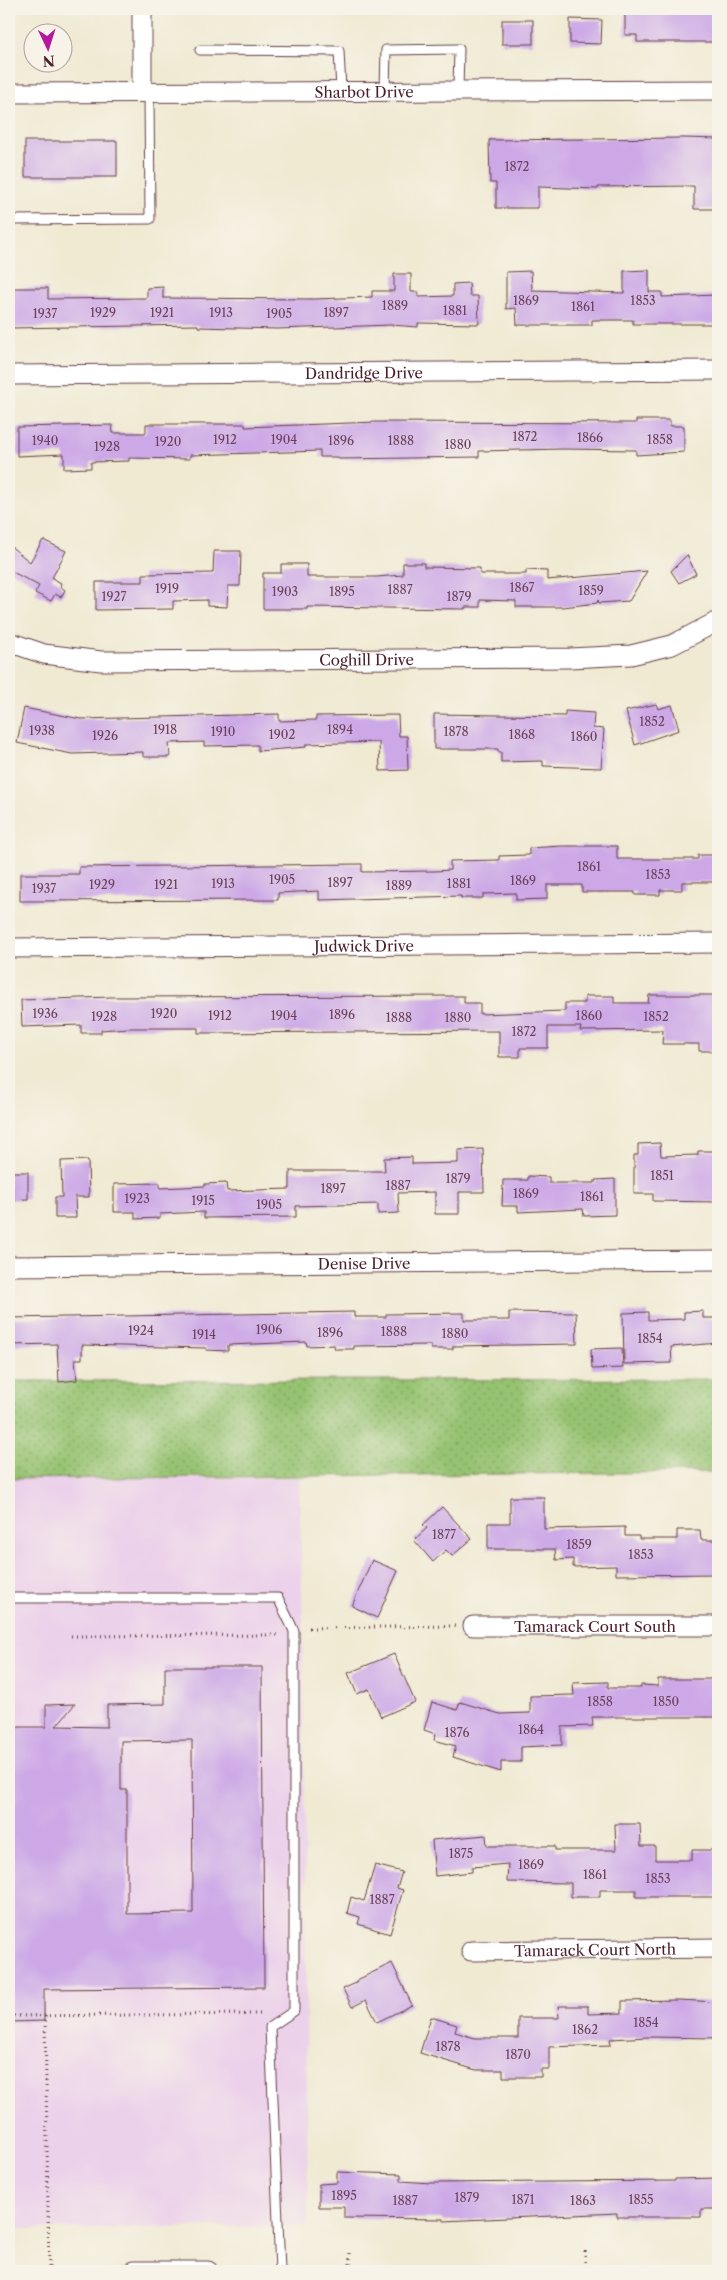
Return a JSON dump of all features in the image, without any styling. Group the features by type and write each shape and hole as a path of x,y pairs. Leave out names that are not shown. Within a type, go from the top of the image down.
{"street":[{"path":"142,9 145,92"},
{"name":"Sharbot Drive","path":"9,92 718,90"},
{"name":"Dandridge Drive","path":"9,375 718,370"},
{"name":"Coghill Drive","path":"9,642 44,654 101,661 570,658 631,655 672,645 718,621"},
{"name":"Judwick Drive","path":"9,948 718,943"},
{"name":"Denise Drive","path":"9,1266 718,1260"},
{"name":"Tamarack Court South","path":"473,1626 718,1626"},
{"name":"Tamarack Court North","path":"471,1951 718,1948"},
{"path":"133,2271 208,2271"}],"lane":[{"path":"385,90 386,50 459,49 458,90"},
{"path":"200,50 339,51 341,90"},
{"path":"9,220 150,219 145,92"},
{"path":"9,1598 278,1598 294,1631 294,2011 270,2026 280,2271"}],"path":[{"path":"71,1636 280,1634 303,1628 473,1626"},
{"path":"280,1634 280,1644"},
{"path":"9,2016 273,2014"},
{"path":"45,2016 50,2271"},
{"path":"585,2262 586,2249"},
{"path":"350,2250 350,2264"}],"shaded area":[{"path":"299,1478 303,1628 308,2226 9,2229 9,1479"}],"green space":[{"path":"718,1379 718,1472 9,1479 9,1381"}],"building":[{"path":"625,9 718,9 718,42 637,42 637,35 625,35"},
{"path":"570,19 602,20 601,44 570,43"},
{"path":"502,20 533,20 533,44 502,44"},
{"path":"718,139 718,209 694,209 694,186 598,187 598,189 538,187 538,208 496,208 496,183 490,183 489,140"},
{"path":"25,141 117,141 117,177 25,177"},
{"path":"649,270 649,292 662,292 662,297 718,295 718,324 633,324 633,320 592,320 592,325 517,325 516,308 506,309 506,272 531,271 532,290 624,293 624,271"},
{"path":"394,274 411,274 411,292 418,292 418,297 453,296 453,284 469,283 470,296 478,296 479,324 418,323 418,327 391,325 277,329 198,327 198,325 9,328 9,288 48,288 48,299 147,298 147,288 163,287 163,298 314,299 372,297 372,291 394,291"},
{"path":"636,420 670,420 670,426 684,426 684,452 636,455 636,450 563,449 479,451 479,457 339,459 338,457 320,457 320,451 190,455 190,459 129,458 129,461 91,462 91,468 64,469 64,454 17,456 17,427 112,425 113,433 146,433 146,424 245,424 245,427 376,422 636,423"},
{"path":"43,540 66,551 52,578 61,583 60,586 65,590 61,597 55,594 51,601 35,593 39,586 9,570 9,545 30,562"},
{"path":"214,551 241,551 240,586 228,586 227,607 207,606 207,600 173,601 173,609 96,610 96,582 143,582 143,574 213,573"},
{"path":"687,555 696,574 679,583 671,571"},
{"path":"403,563 424,563 424,567 480,568 480,574 526,574 526,570 547,571 547,580 647,571 629,601 599,603 598,600 597,603 563,607 516,607 516,601 480,600 480,607 465,607 465,609 307,607 307,609 263,609 263,573 281,573 281,564 307,564 307,577 376,577 403,575"},
{"path":"656,704 658,709 672,705 679,730 635,745 626,711"},
{"path":"24,708 81,719 279,714 279,721 316,720 316,716 398,715 399,736 407,736 408,770 380,771 379,742 306,744 306,747 258,751 258,745 204,746 204,742 169,743 170,757 143,757 143,752 72,754 17,743"},
{"path":"565,711 594,713 593,728 604,729 601,768 543,766 543,761 501,762 501,752 498,752 498,749 434,749 434,714 565,716"},
{"path":"617,846 617,859 698,859 698,855 718,855 718,882 682,882 682,890 660,890 660,895 635,895 635,892 582,892 582,885 547,885 547,899 516,900 516,893 483,894 483,898 461,898 461,896 319,900 319,891 278,893 278,900 20,901 20,874 79,874 79,867 362,864 362,872 435,871 450,870 450,861 499,860 499,856 529,855 529,848"},
{"path":"649,995 718,995 718,1051 699,1051 699,1044 662,1044 663,1030 580,1031 581,1027 548,1027 548,1048 520,1048 520,1057 499,1057 499,1031 198,1033 198,1028 128,1028 101,1030 101,1033 81,1033 81,1025 22,1027 21,1000 111,997 464,996 464,1003 480,1003 480,1014 565,1011 565,1003 585,1003 585,996 614,996 614,1003 648,1003"},
{"path":"660,1143 661,1156 698,1155 698,1151 718,1151 718,1202 653,1201 653,1194 634,1194 634,1155 638,1155 638,1144"},
{"path":"483,1149 484,1192 459,1192 459,1214 435,1214 435,1192 398,1193 399,1213 378,1214 378,1204 296,1206 296,1217 204,1218 204,1212 160,1214 160,1218 135,1219 135,1212 114,1212 114,1184 160,1183 160,1188 226,1183 227,1191 290,1189 290,1171 385,1171 384,1158 412,1157 412,1164 458,1163 458,1150"},
{"path":"88,1160 89,1197 75,1197 76,1218 55,1218 55,1197 62,1197 61,1161"},
{"path":"9,1172 28,1172 28,1199 9,1200"},
{"path":"528,1176 549,1177 549,1183 595,1183 595,1180 615,1179 615,1215 584,1216 583,1209 518,1212 518,1206 502,1206 503,1180 528,1180"},
{"path":"703,1311 703,1318 718,1318 718,1343 671,1347 672,1363 624,1364 623,1313 648,1312 648,1320 684,1319 684,1312"},
{"path":"354,1312 354,1317 386,1317 386,1314 464,1313 464,1320 509,1320 509,1312 576,1313 577,1344 453,1346 453,1349 431,1349 431,1345 354,1346 354,1349 335,1349 334,1345 307,1346 306,1342 228,1345 228,1351 206,1350 206,1348 82,1345 82,1359 75,1359 77,1380 59,1382 57,1344 9,1345 9,1318"},
{"path":"622,1348 623,1368 592,1369 591,1349"},
{"path":"510,1497 544,1497 544,1529 625,1527 625,1536 639,1536 639,1539 677,1539 677,1530 700,1530 701,1540 718,1540 718,1574 616,1575 616,1566 573,1567 573,1559 556,1560 555,1549 488,1549 488,1523 510,1523"},
{"path":"442,1507 472,1539 452,1556 446,1550 433,1562 414,1540 427,1528 423,1525"},
{"path":"372,1560 398,1571 377,1618 352,1606"},
{"path":"394,1654 415,1702 381,1717 369,1689 357,1694 348,1673"},
{"path":"165,1667 262,1667 264,1987 44,1989 44,2021 9,2022 9,1727 46,1727 46,1705 75,1704 56,1726 107,1727 107,1705 165,1704","holes":["192,1740 193,1913 127,1914 127,1790 121,1790 121,1741"]},
{"path":"658,1679 718,1679 718,1717 592,1717 593,1726 562,1727 562,1745 521,1747 521,1762 501,1762 501,1772 453,1757 456,1746 434,1740 436,1734 424,1730 432,1702 457,1710 460,1702 500,1714 530,1713 530,1696 574,1695 573,1683 608,1682 608,1688 641,1688 641,1685 658,1686"},
{"path":"615,1824 640,1824 641,1846 655,1846 655,1860 692,1860 692,1850 718,1850 718,1897 636,1897 636,1890 600,1890 600,1897 571,1897 571,1883 507,1882 508,1864 472,1867 472,1872 435,1876 432,1840 486,1835 487,1846 555,1846 555,1850 616,1850"},
{"path":"375,1865 402,1872 397,1888 403,1890 390,1934 358,1924 360,1917 347,1913 351,1897 364,1901"},
{"path":"392,1963 412,2005 377,2022 366,2000 352,2007 343,1989"},
{"path":"678,2000 718,2002 718,2038 649,2037 610,2039 611,2045 549,2047 549,2069 541,2069 541,2077 503,2077 503,2070 476,2070 420,2053 431,2017 457,2025 455,2032 475,2038 518,2038 518,2018 559,2018 558,2006 588,2006 588,2014 622,2013 622,2001"},
{"path":"337,2172 401,2174 401,2181 431,2183 675,2181 675,2179 718,2178 718,2209 701,2209 701,2217 617,2217 617,2213 443,2221 443,2219 344,2218 344,2207 319,2207 319,2184 337,2183"}]}
